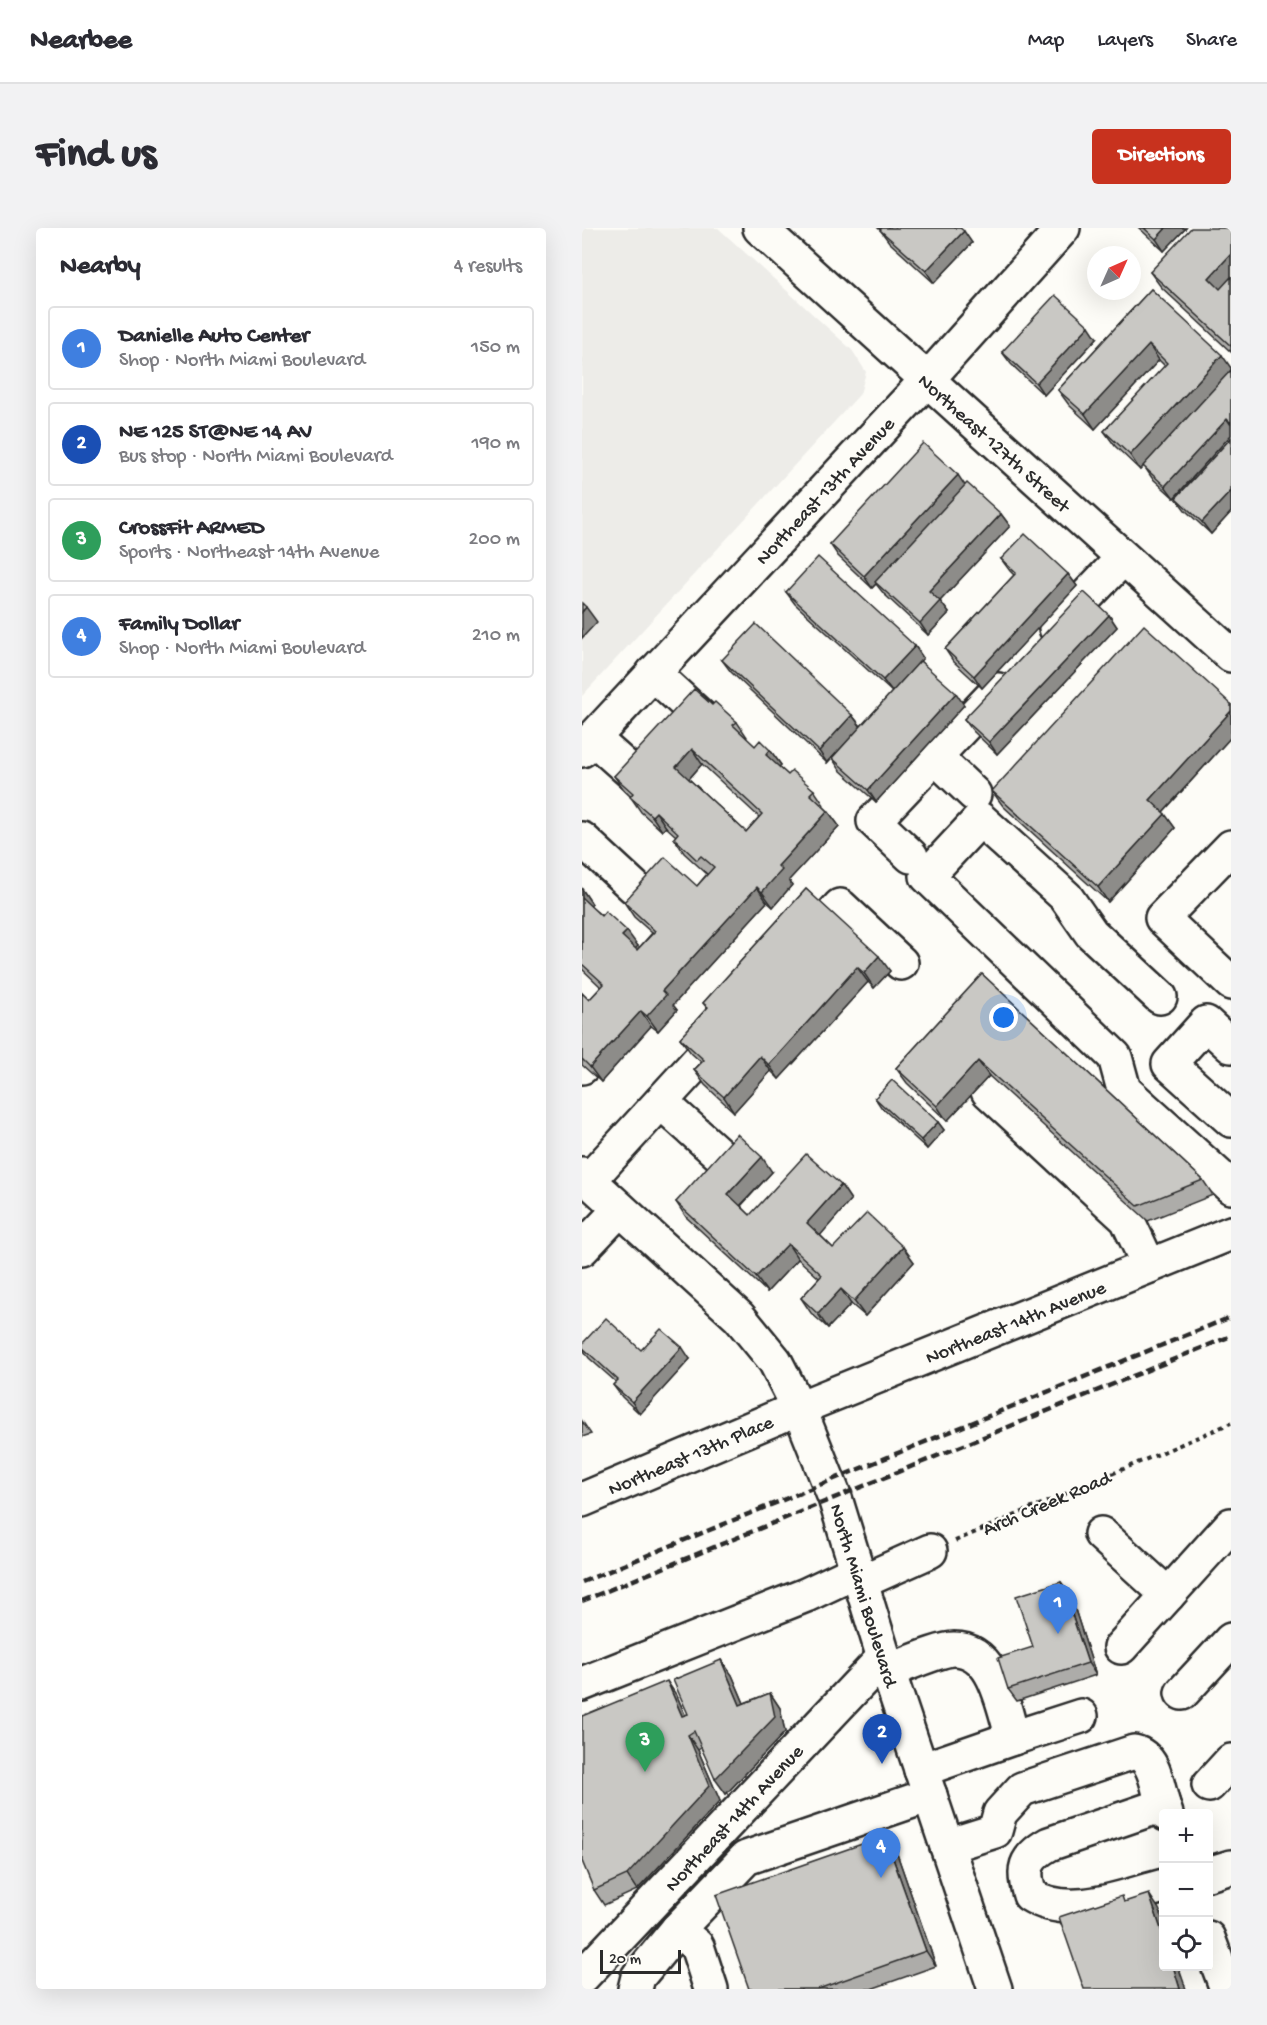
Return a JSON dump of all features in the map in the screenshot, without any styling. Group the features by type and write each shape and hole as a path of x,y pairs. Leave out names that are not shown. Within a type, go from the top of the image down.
{"street":[{"name":"Northeast 127th Street","path":"760,228 1231,654"},
{"name":"Northeast 13th Avenue","path":"588,744 927,381 1063,228"},
{"path":"911,856 874,821 1123,558"},
{"path":"653,673 740,752"},
{"path":"588,744 678,814"},
{"path":"935,757 974,794"},
{"path":"1160,997 1091,933 1066,897 980,819 927,876 1115,1056 1124,1090 1231,1187"},
{"path":"582,838 634,887"},
{"path":"1231,847 1162,918 1231,983"},
{"path":"830,917 840,906 901,963"},
{"path":"1231,1046 1206,1023 1169,1064 1231,1120"},
{"path":"582,1028 602,1047 582,1067"},
{"path":"585,1177 661,1102 699,1060"},
{"path":"988,1091 1127,1219 1149,1266"},
{"path":"661,1102 721,1156"},
{"name":"North Miami Boulevard","path":"585,1177 739,1317 775,1361 799,1408 835,1498 886,1664 993,1988"},
{"path":"582,1249 620,1209"},
{"name":"Northeast 14th Avenue","path":"799,1408 1231,1233"},
{"name":"Northeast 13th Place","path":"582,1500 799,1408"},
{"path":"1121,1647 1231,1525"},
{"path":"1101,1534 1168,1595"},
{"path":"582,1684 806,1595 930,1551"},
{"path":"1182,1693 1231,1640"},
{"path":"886,1664 953,1649 969,1653 983,1662 992,1672 1013,1738"},
{"name":"Northeast 14th Avenue","path":"582,1977 886,1664"},
{"path":"635,1989 638,1977 677,1930 746,1858 926,1783 1013,1738 1081,1716"},
{"path":"947,1846 995,1831 1000,1813 1022,1789 1134,1752 1143,1754 1149,1761 1165,1809"},
{"path":"1209,1785 1231,1761"},
{"path":"1159,1811 1049,1844 1038,1850 1028,1861 1024,1875 1030,1895 1044,1904 1060,1908 1077,1907 1159,1887"},
{"path":"1213,1873 1231,1867"},
{"path":"677,1930 697,1947 711,1989"},
{"path":"624,1932 653,1959"},
{"path":"1213,1949 1227,1989"}],"path":[{"name":"Arch Creek Road","path":"930,1551 1231,1423"}],"shaded area":[{"path":"582,228 718,228 852,350 866,372 860,394 582,696"}],"building":[{"path":"882,228 960,228 964,231 926,271 880,230"},
{"path":"1144,228 1166,228 1156,239"},
{"path":"1191,228 1231,228 1231,254 1209,278 1220,289 1231,277 1231,346 1150,272"},
{"path":"1151,289 1222,355 1130,455 1104,431 1167,363 1149,345 1085,414 1058,390"},
{"path":"1055,295 1089,326 1036,383 1002,352"},
{"path":"1231,370 1231,423 1227,419 1165,486 1143,466"},
{"path":"1231,438 1231,491 1202,522 1176,498"},
{"path":"923,443 958,475 864,576 830,544"},
{"path":"967,483 1001,514 929,591 940,601 920,623 875,582"},
{"path":"1025,534 1068,574 974,676 945,649 1016,573 1001,559"},
{"path":"818,557 915,646 883,680 786,592"},
{"path":"1084,592 1109,615 989,742 964,719"},
{"path":"756,624 852,715 819,751 722,660"},
{"path":"1144,625 1231,704 1231,711 1150,800 1165,814 1098,887 992,791"},
{"path":"920,661 956,693 868,790 832,758"},
{"path":"694,689 712,705 715,702 737,722 733,725 755,746 760,740 770,750 766,755 788,775 792,771 814,790 810,794 828,811 778,866 782,870 762,892 757,887 662,991 666,995 647,1016 641,1011 590,1067 582,1059 582,993 589,1000 604,984 582,964 582,898 601,916 605,911 627,931 622,936 637,950 655,931 624,902 665,857 697,886 714,867 701,856 697,860 674,838 678,833 656,812 652,816 630,797 633,793 614,776","holes":["692,749 762,814 746,832 676,767"]},
{"path":"806,889 879,956 864,973 857,967 769,1065 760,1056 724,1097 694,1070 704,1060 680,1038 708,1007 703,1003"},
{"path":"982,974 1203,1180 1138,1206 978,1061 937,1106 896,1068"},
{"path":"892,1080 938,1122 921,1140 875,1098"},
{"path":"737,1134 762,1157 728,1194 750,1215 806,1154 841,1185 807,1223 833,1248 867,1213 903,1247 854,1301 841,1289 818,1314 801,1298 822,1275 788,1244 756,1277 676,1202"},
{"path":"606,1318 641,1350 661,1329 682,1347 632,1402 613,1385 618,1380 582,1347 582,1344"},
{"path":"1061,1582 1088,1663 1008,1689 998,1658 1033,1647 1016,1596"},
{"path":"721,1660 740,1705 770,1693 775,1717 715,1779 694,1731 688,1735 709,1786 627,1875 594,1890 582,1861 582,1716 667,1681 682,1716 688,1714 673,1680"},
{"path":"885,1836 926,1951 818,1989 749,1989 716,1895"},
{"path":"1149,1894 1159,1923 1159,1971 1175,1971 1180,1989 1084,1989 1059,1917 1122,1896 1124,1902"}],"railway":[{"path":"582,1582 1231,1317"},
{"path":"582,1601 1231,1336"}],"place":[{"name":"Danielle Auto Center","path":"1058,1634"},
{"name":"NE 125 ST@NE 14 AV","path":"882,1764"},
{"name":"CrossFit ARMED","path":"645,1772"},
{"name":"Family Dollar","path":"881,1878"}]}
